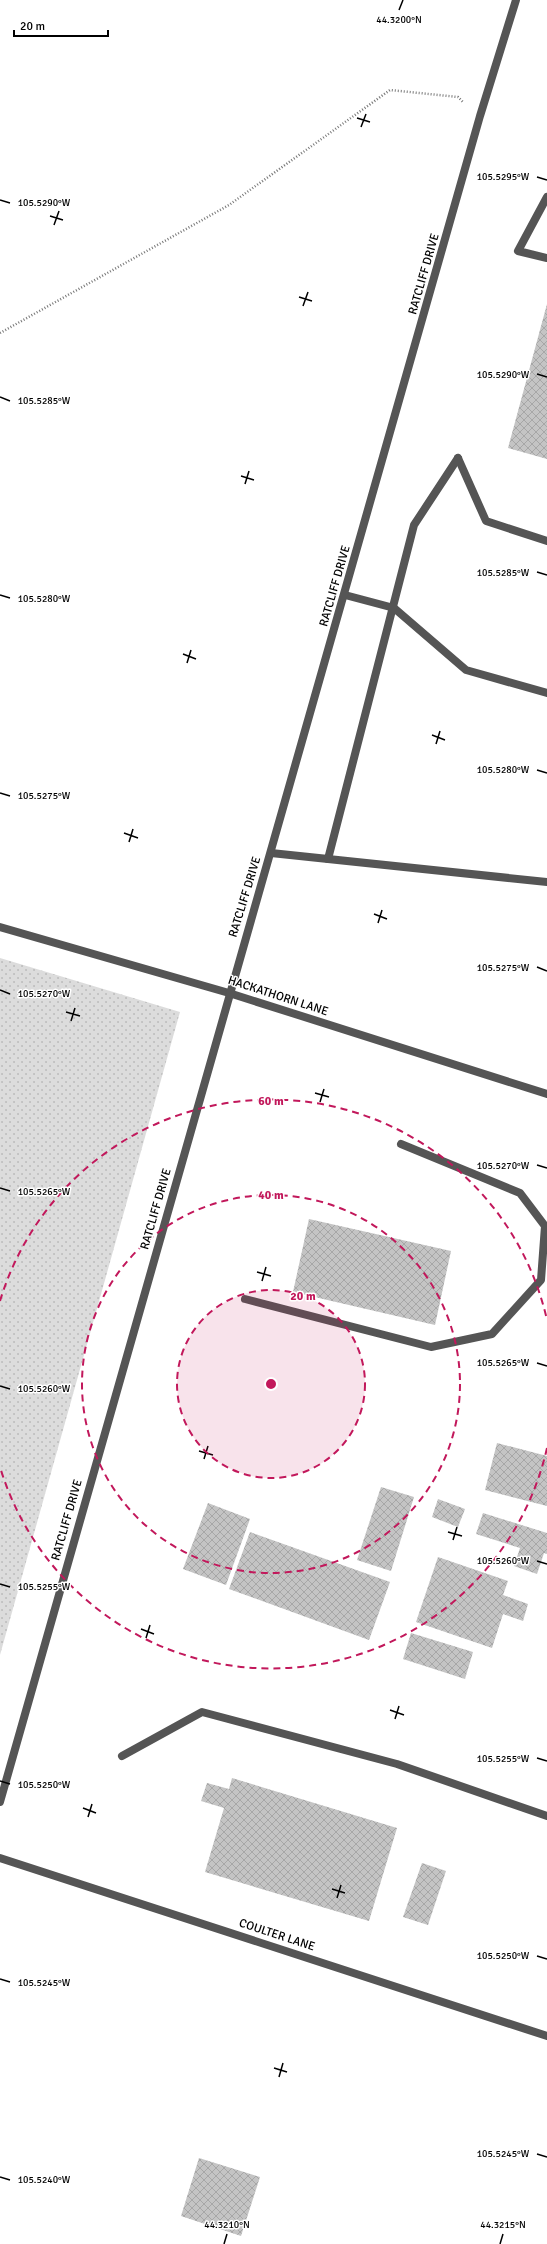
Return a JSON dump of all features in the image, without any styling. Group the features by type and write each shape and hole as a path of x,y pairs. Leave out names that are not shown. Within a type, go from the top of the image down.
{"street":[{"name":"RATCLIFF DRIVE","path":"0,1802 229,993 345,595 480,116 516,0"},
{"path":"547,197 518,251 547,258"},
{"path":"328,859 394,608 414,525 458,458 486,522 547,541"},
{"path":"345,595 394,608 466,670 547,693"},
{"path":"271,853 547,882"},
{"name":"HACKATHORN LANE","path":"0,927 229,993 547,1094"},
{"path":"245,1299 431,1347 492,1334 541,1280 545,1226 520,1193 401,1144"},
{"path":"122,1756 202,1712 397,1764 547,1816"},
{"name":"COULTER LANE","path":"0,1858 547,2036"}],"path":[{"path":"0,333 228,205 390,90 458,97 480,116"}],"shaded area":[{"path":"0,958 180,1012 0,1655"}],"building":[{"path":"547,304 547,459 508,448"},
{"path":"309,1219 451,1251 435,1325 293,1292"},
{"path":"497,1443 547,1456 547,1506 485,1490"},
{"path":"381,1487 414,1497 391,1571 357,1560"},
{"path":"438,1499 465,1509 458,1527 432,1517"},
{"path":"208,1503 250,1519 226,1585 183,1569"},
{"path":"483,1513 547,1533 547,1554 544,1553 537,1574 514,1566 520,1548 476,1534"},
{"path":"250,1532 390,1582 369,1640 229,1589"},
{"path":"438,1557 508,1581 503,1595 528,1604 523,1621 503,1614 492,1648 416,1622"},
{"path":"411,1633 473,1652 465,1679 403,1659"},
{"path":"232,1778 397,1828 369,1921 205,1872 224,1808 201,1801 207,1783 229,1789"},
{"path":"422,1863 446,1871 428,1925 403,1917"},
{"path":"199,2158 260,2177 241,2236 181,2216"}]}
